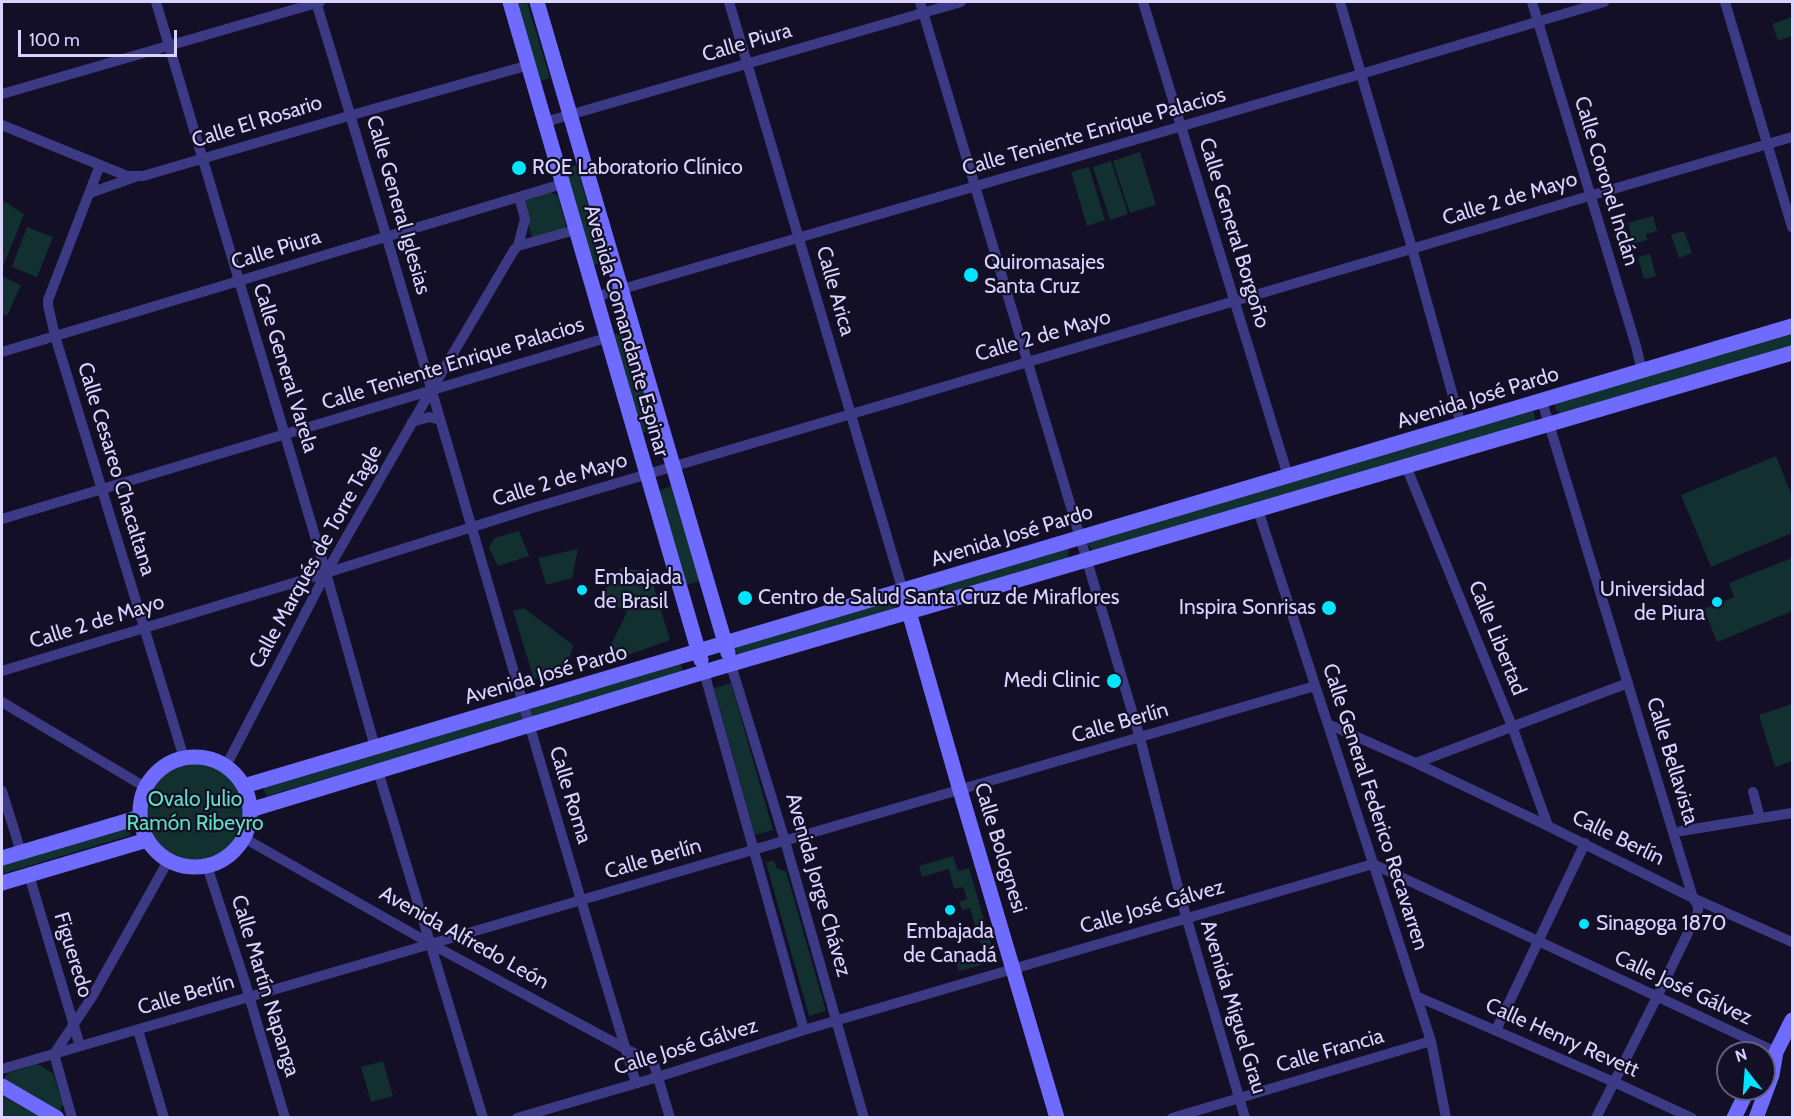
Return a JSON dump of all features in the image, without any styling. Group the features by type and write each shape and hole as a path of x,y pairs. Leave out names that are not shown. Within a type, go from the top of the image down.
{"main road":[{"name":"Avenida Comandante Espinar","path":"510,2 704,672"},
{"name":"Avenida Comandante Espinar","path":"537,2 731,665"},
{"name":"Avenida José Pardo","path":"244,786 1792,326"},
{"name":"Avenida José Pardo","path":"250,810 704,672 1792,353"},
{"name":"Calle Bolognesi","path":"903,591 1057,1118"},
{"path":"184,758 202,758 226,766 244,786 248,796 249,824 244,838 228,857 207,866 187,867 168,861 156,852 142,829 140,802 145,787 154,774 172,762 184,758"},
{"path":"2,858 140,818"},
{"path":"2,883 147,840"},
{"path":"1776,1046 1792,1020"},
{"path":"2,1086 57,1118"},
{"path":"1734,1118 1742,1101"},
{"path":"1756,1118 1762,1101"}],"street":[{"name":"Calle General Varela","path":"156,2 326,573 375,747"},
{"path":"2,94 318,2"},
{"name":"Calle General Iglesias","path":"318,2 523,704"},
{"name":"Calle Arica","path":"729,2 903,591"},
{"name":"Calle Piura","path":"545,122 747,63 922,7 961,2"},
{"name":"Calle General Borgoño","path":"1143,2 1288,476"},
{"path":"1340,2 1461,425"},
{"name":"Calle Coronel Inclán","path":"1532,2 1642,371"},
{"name":"Calle Teniente Enrique Palacios","path":"595,297 1604,2"},
{"path":"1725,2 1792,227"},
{"name":"Avenida Miguel Grau","path":"922,7 1140,738 1186,918 1245,1118"},
{"name":"Calle El Rosario","path":"135,177 153,174 528,65"},
{"path":"2,125 127,176 135,177"},
{"name":"Calle 2 de Mayo","path":"2,671 537,507 1792,137"},
{"name":"Calle Cesareo Chacaltana","path":"100,165 47,302 55,336 184,758"},
{"path":"90,193 135,177"},
{"name":"Calle Piura","path":"2,352 562,184"},
{"name":"Calle Marqués de Torre Tagle","path":"226,766 326,573 518,246 525,219 519,197"},
{"path":"518,246 575,230"},
{"name":"Calle Teniente Enrique Palacios","path":"2,519 606,338"},
{"path":"444,369 443,378 451,385"},
{"name":"Calle Bellavista","path":"1542,401 1693,898 1698,906 1698,912 1596,1118"},
{"path":"412,423 429,417 440,420"},
{"name":"Calle Libertad","path":"1406,466 1512,726 1548,825"},
{"name":"Calle General Federico Recavarren","path":"1258,510 1431,1041 1446,1118"},
{"path":"307,579 315,582 317,591"},
{"name":"Avenida Jorge Chávez","path":"731,665 785,842 864,1118"},
{"path":"704,672 804,1030"},
{"path":"1416,763 1628,683"},
{"name":"Calle Berlín","path":"2,1069 1315,686"},
{"path":"2,702 145,787"},
{"name":"Calle Roma","path":"523,704 582,900 618,1039 626,1050 636,1083"},
{"name":"Calle Berlín","path":"1328,724 1548,825 1693,898 1792,942"},
{"path":"378,771 483,1118"},
{"path":"2,791 21,852"},
{"path":"1753,792 1760,818"},
{"path":"1680,831 1792,813"},
{"name":"Avenida Alfredo León","path":"244,838 431,944 618,1039"},
{"path":"1496,1030 1585,843"},
{"path":"72,1118 54,1054 92,997 168,861"},
{"name":"Calle José Gálvez","path":"517,1118 658,1077 837,1020 1373,864 1657,997 1741,1041"},
{"name":"Calle Martín Napanga","path":"207,866 285,1118"},
{"name":"Figueredo","path":"29,875 80,1046"},
{"name":"Calle Henry Revett","path":"1416,996 1692,1118"},
{"path":"138,1030 164,1118"},
{"name":"Calle Francia","path":"1172,1118 1431,1041"},
{"path":"626,1050 654,1064 670,1118"}],"green space":[{"path":"513,2 527,2 550,78 537,82"},
{"path":"1792,17 1792,36 1778,41 1772,24"},
{"path":"1140,152 1156,205 1130,213 1113,161"},
{"path":"1111,161 1128,214 1110,220 1093,167"},
{"path":"576,165 605,262 591,266 563,169"},
{"path":"1089,167 1105,220 1087,226 1071,172"},
{"path":"550,192 558,196 566,225 564,231 533,240 521,201"},
{"path":"2,200 24,214 2,269"},
{"path":"1653,216 1657,231 1646,234 1647,240 1633,244 1628,223"},
{"path":"27,227 53,237 37,277 12,267"},
{"path":"1684,231 1692,253 1679,258 1671,235"},
{"path":"1650,254 1656,276 1644,279 1638,257"},
{"path":"3,277 21,285 7,316 2,313"},
{"path":"1792,330 1792,347 1561,415 1555,408 1555,404"},
{"path":"626,331 655,429 641,433 612,335"},
{"path":"1533,411 1534,423 1094,552 1088,545 1088,541"},
{"path":"1776,456 1792,496 1792,533 1711,567 1681,495"},
{"path":"671,486 700,581 686,585 658,491"},
{"path":"519,531 529,556 498,566 489,548 494,538"},
{"path":"1067,547 1069,551 1067,560 917,603 911,598 913,590"},
{"path":"578,549 572,578 546,585 538,558"},
{"path":"1792,558 1792,611 1717,642 1704,609 1734,597 1729,583"},
{"path":"620,568 649,571 670,640 625,656 610,647 627,612 600,597"},
{"path":"895,599 897,603 895,610 740,656 734,651 734,646"},
{"path":"524,608 573,645 567,668 534,679 513,611"},
{"path":"680,660 683,672 541,715 267,796 262,786"},
{"path":"731,683 773,830 755,835 714,688"},
{"path":"1792,704 1792,761 1775,767 1759,715"},
{"name":"Ovalo Julio Ramón Ribeyro","path":"195,762 214,765 231,776 242,793 245,812 242,831 231,848 214,859 195,862 176,859 159,848 148,831 145,812 148,793 159,776 176,765"},
{"path":"124,821 131,835 2,874 2,857"},
{"path":"953,856 958,871 969,868 994,954 989,963 959,971 956,962 984,954 970,908 962,910 959,902 967,899 963,887 954,889 949,869 922,877 919,866"},
{"path":"774,860 777,869 786,871 826,1011 809,1016 766,863"},
{"path":"383,1061 393,1096 371,1102 361,1067"},
{"path":"38,1064 53,1073 63,1104 59,1111 4,1083 8,1073"},
{"path":"2,1096 42,1117 2,1117"}],"place":[{"name":"ROE Laboratorio Clínico","path":"519,168"},
{"name":"Quiromasajes Santa Cruz","path":"971,275"},
{"name":"Embajada de Brasil","path":"582,590"},
{"name":"Centro de Salud Santa Cruz de Miraflores","path":"745,598"},
{"name":"Universidad de Piura","path":"1717,602"},
{"name":"Inspira Sonrisas","path":"1329,608"},
{"name":"Medi Clinic","path":"1114,681"},
{"name":"Embajada de Canadá","path":"950,910"},
{"name":"Sinagoga 1870","path":"1584,924"}]}
